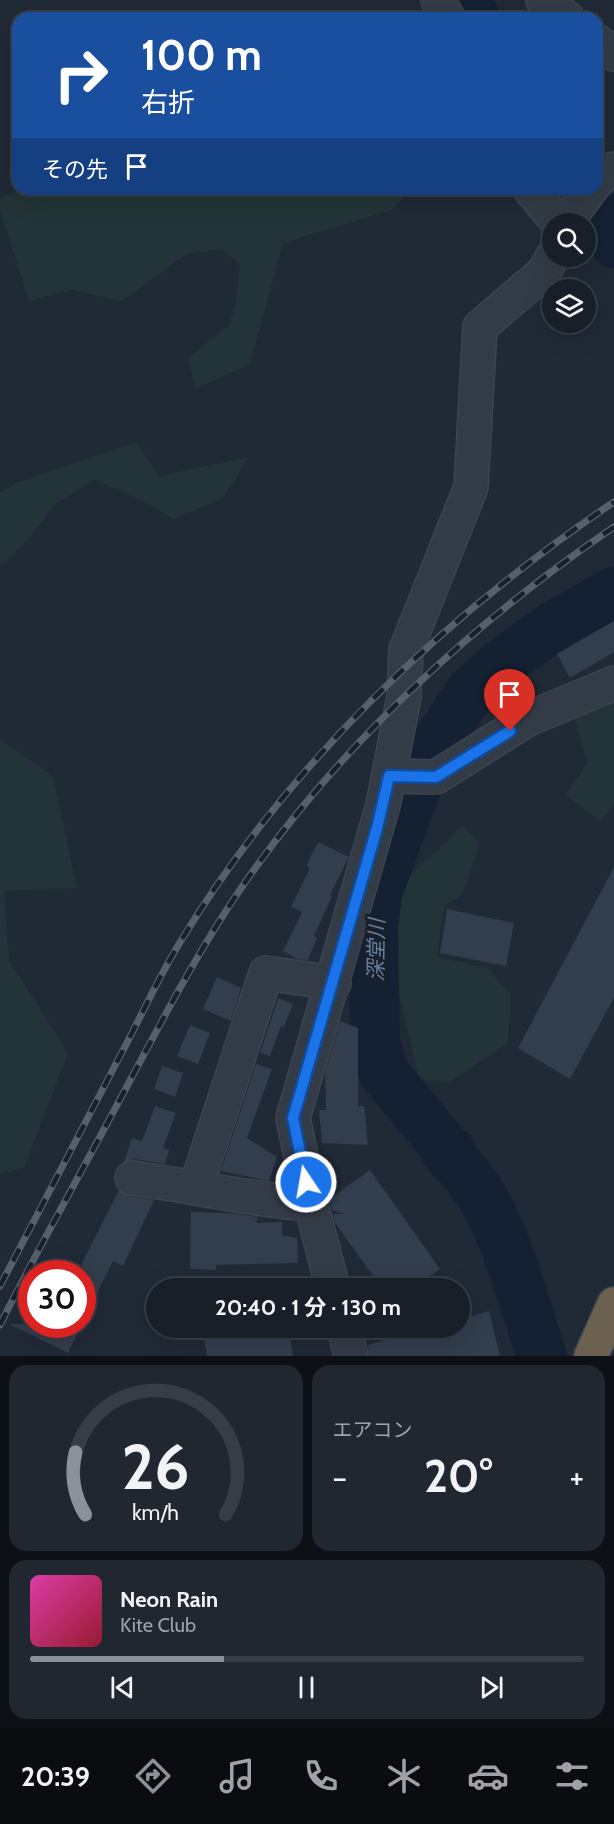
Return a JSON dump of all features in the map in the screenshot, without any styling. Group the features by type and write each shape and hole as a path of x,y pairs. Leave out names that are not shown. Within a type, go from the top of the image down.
{"highway":[{"path":"591,1356 614,1305"}],"street":[{"path":"543,0 559,12"},
{"path":"536,195 556,213"},
{"path":"571,213 587,195"},
{"path":"410,776 404,698 406,650 471,487 480,327 544,272 547,267"},
{"path":"330,1278 311,1204 293,1118 334,983 383,805 410,776 528,720 614,683"},
{"path":"196,1186 266,973 334,983"},
{"path":"132,1178 196,1186 267,1201 311,1204"},
{"path":"346,1338 351,1356"}],"shaded area":[{"path":"12,194 405,195 392,210 283,243 250,364 195,389 188,358 229,325 235,307 240,264 222,249 187,254 122,301 72,290 29,301 0,209 0,199"},
{"path":"136,442 159,476 249,457 223,498 173,519 145,502 94,479 54,505 29,539 0,567 0,492 19,482"},
{"path":"614,697 614,804 601,822 566,795 587,763 574,716"},
{"path":"0,739 53,776 77,888 4,891 9,960 68,1053 24,1168 0,1174"},
{"path":"463,825 480,843 462,895 444,906 437,957 487,968 511,994 508,1043 449,1082 419,1079 384,930 398,887"}],"building":[{"path":"614,621 614,652 570,678 557,654"},
{"path":"318,842 349,857 330,895 332,896 314,936 317,938 308,960 297,959 283,951 302,912 291,907 310,868 306,866"},
{"path":"614,867 614,998 570,1079 518,1048"},
{"path":"447,909 514,923 506,966 440,953"},
{"path":"217,977 241,988 231,1021 203,1009"},
{"path":"278,998 293,1004 284,1027 281,1026 270,1056 260,1053"},
{"path":"340,1021 358,1028 358,1106 364,1106 368,1145 322,1143 319,1110 326,1110 325,1073"},
{"path":"190,1025 210,1033 198,1064 177,1056"},
{"path":"256,1064 272,1069 247,1138 277,1157 269,1181 221,1171"},
{"path":"162,1066 183,1073 175,1097 154,1089"},
{"path":"155,1106 176,1113 163,1148 169,1150 165,1164 135,1159 124,1162 132,1138 142,1141"},
{"path":"370,1170 440,1269 427,1278 375,1278 335,1223 333,1214 345,1214 332,1210 329,1199"},
{"path":"119,1190 129,1196 154,1200 123,1266 113,1261 96,1295 96,1260 84,1260"},
{"path":"191,1212 229,1213 258,1217 256,1223 282,1222 282,1235 297,1238 298,1263 216,1265 216,1270 190,1269"},
{"path":"489,1311 500,1356 369,1356 368,1345 393,1338 470,1338 470,1317"},
{"path":"37,1338 75,1338 68,1353"},
{"path":"204,1338 290,1338 293,1356 207,1356"}],"waterway":[{"path":"465,0 472,12"},
{"path":"583,195 614,243"},
{"name":"深堂川","path":"542,1356 507,1250 483,1199 451,1158 451,1152 446,1152 442,1143 384,1073 375,1042 373,930 377,893 428,755 471,691 503,662 562,621 614,592"}],"railway":[{"path":"0,1286 171,958 222,878 268,816 372,699 429,646 550,547 614,502"},
{"path":"0,1325 43,1241 195,962 246,881 284,829 325,780 414,687 511,603 614,527"}],"route":[{"path":"306,1182 293,1118 334,983 389,776 436,777 510,731"}]}
